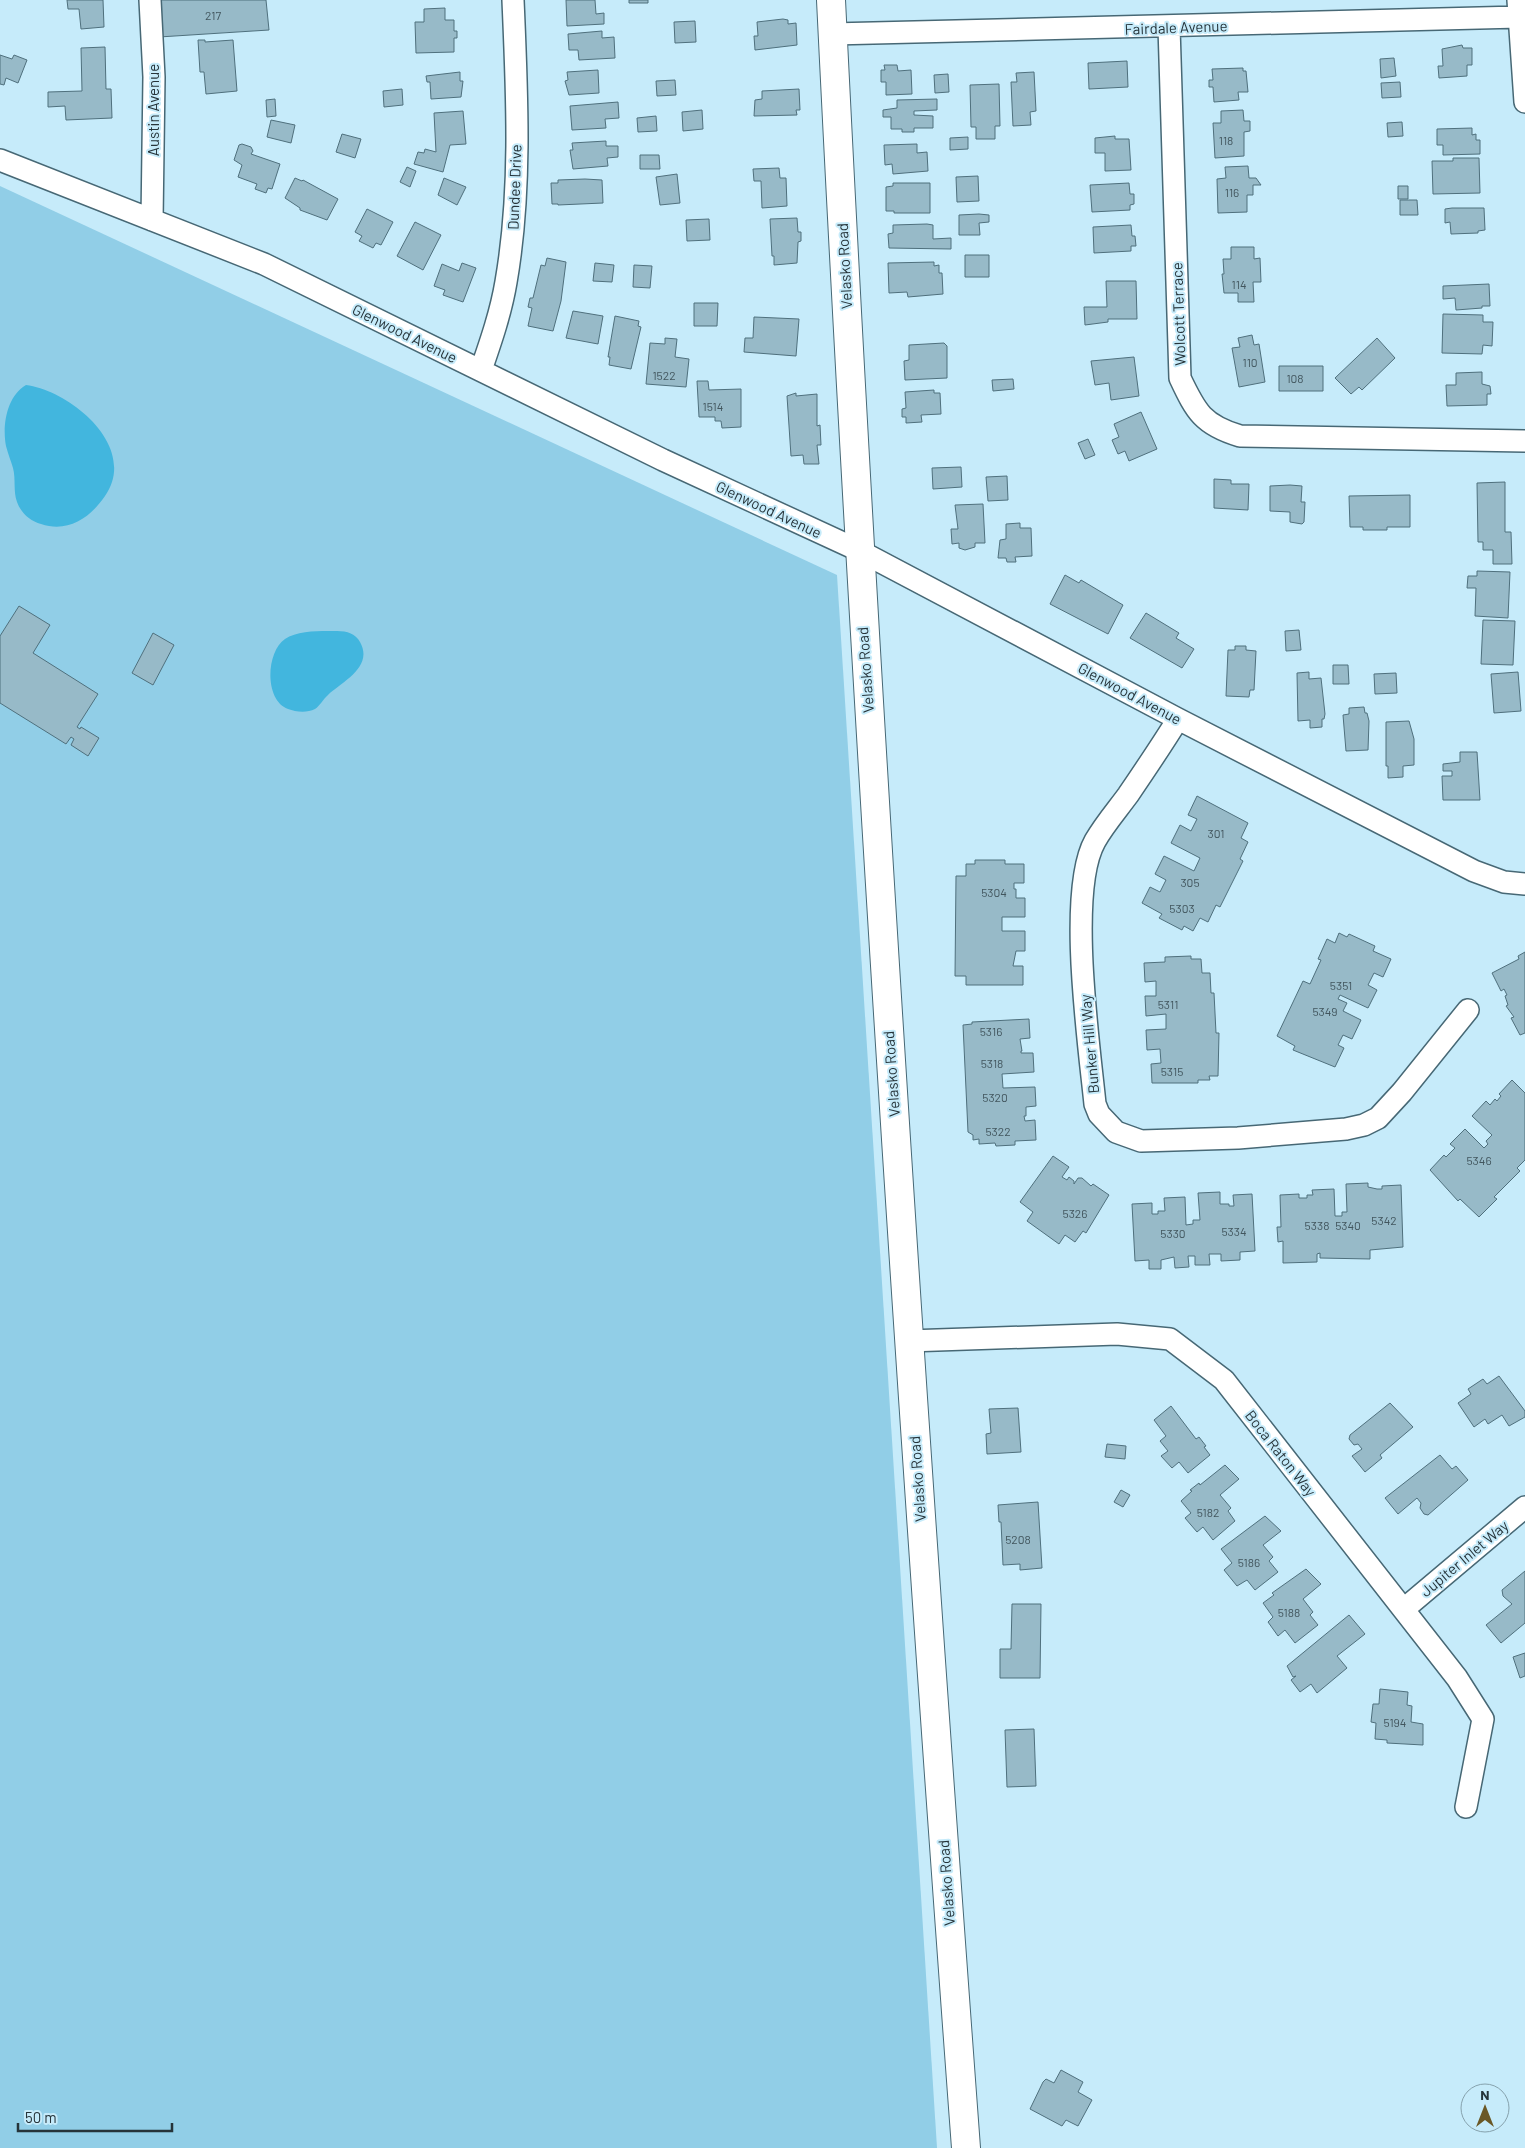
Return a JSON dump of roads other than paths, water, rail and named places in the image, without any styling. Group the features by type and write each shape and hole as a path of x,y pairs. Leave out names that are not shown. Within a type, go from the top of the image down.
{"street":[{"name":"Austin Avenue","path":"150,0 154,77 152,220"},
{"name":"Dundee Drive","path":"481,370 496,328 506,282 515,212 516,74 513,0"},
{"name":"Velasko Road","path":"831,0 858,550 908,1341 966,2148"},
{"name":"Fairdale Avenue","path":"832,34 1169,27 1518,8"},
{"path":"1518,8 1525,102"},
{"name":"Wolcott Terrace","path":"1169,27 1180,378 1195,410 1215,426 1240,436 1525,441"},
{"name":"Glenwood Avenue","path":"0,160 264,264 663,460 858,550 1178,719 1474,871 1504,882 1525,884"},
{"name":"Bunker Hill Way","path":"1178,719 1149,766 1095,842 1087,860 1083,894 1083,974 1091,1067 1095,1104 1099,1114 1110,1126 1116,1132 1141,1141 1238,1138 1346,1129 1364,1125 1378,1118 1402,1092 1468,1010"},
{"name":"Boca Raton Way","path":"908,1341 1117,1334 1170,1339 1224,1380 1457,1678 1483,1719 1466,1806"},
{"name":"Jupiter Inlet Way","path":"1404,1609 1525,1507"}]}
